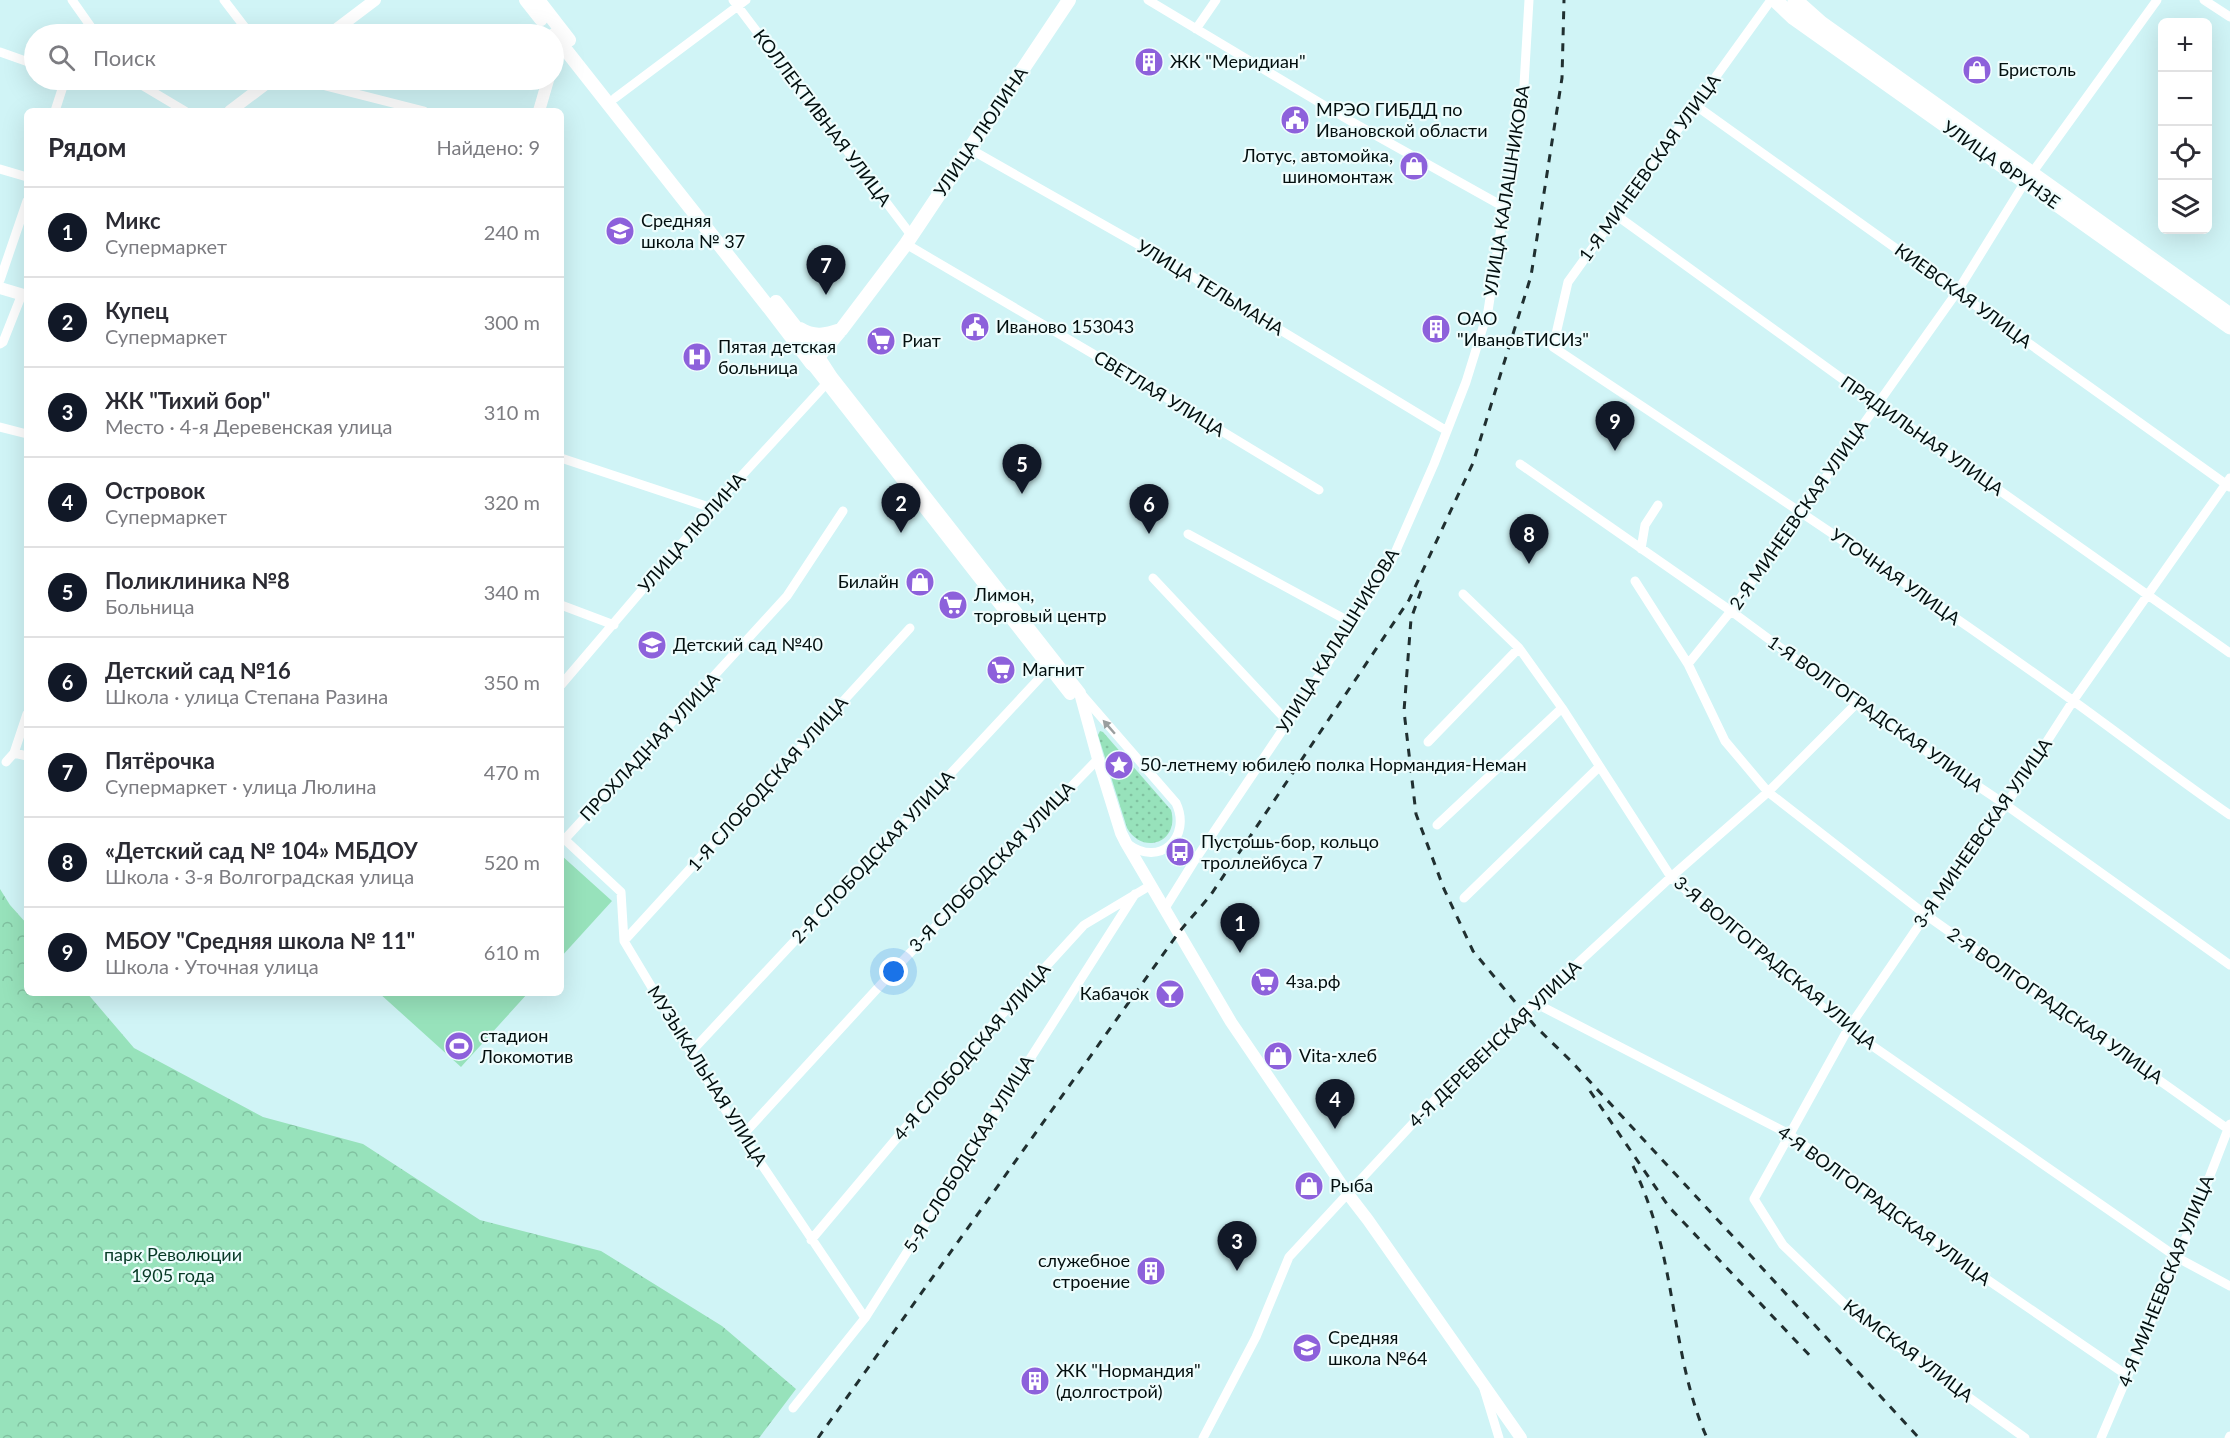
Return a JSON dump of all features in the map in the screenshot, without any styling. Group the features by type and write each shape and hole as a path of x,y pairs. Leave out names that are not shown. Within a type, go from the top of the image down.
{"highway":[{"name":"УЛИЦА ФРУНЗЕ","path":"1773,0 1794,18 2230,315"},
{"name":"УЛИЦА ФРУНЗЕ","path":"1795,0 1821,22 2230,327"}],"main road":[{"path":"526,0 547,24"},
{"path":"538,0 551,24"},
{"name":"УЛИЦА ЛЮЛИНА","path":"818,364 908,240 1069,0"},
{"path":"564,43 615,98 794,324 818,364"},
{"path":"564,45 768,306 818,364"},
{"name":"УЛИЦА ЛЮЛИНА","path":"818,364 867,302 870,292"},
{"path":"794,324 811,335 822,335 841,330"}],"street":[{"path":"72,0 89,24"},
{"path":"224,0 242,24"},
{"path":"1148,0 1352,122 1504,207"},
{"path":"1196,29 1216,0"},
{"name":"УЛИЦА КАЛАШНИКОВА","path":"1165,908 1391,562 1447,431 1466,382 1488,311 1523,102 1529,0"},
{"name":"1-Я МИНЕЕВСКАЯ УЛИЦА","path":"1553,347 1568,282 1773,0"},
{"name":"2-Я МИНЕЕВСКАЯ УЛИЦА","path":"1688,664 1731,611 1957,292 2028,177 2157,0"},
{"path":"2204,0 2230,17"},
{"path":"342,24 370,2"},
{"path":"615,98 739,2"},
{"name":"КОЛЛЕКТИВНАЯ УЛИЦА","path":"739,2 908,240"},
{"path":"0,52 24,60"},
{"path":"56,108 62,90"},
{"path":"150,90 180,108"},
{"path":"234,108 258,90"},
{"path":"341,90 412,108"},
{"path":"540,108 545,90"},
{"name":"КИЕВСКАЯ УЛИЦА","path":"1695,105 2229,483"},
{"name":"УЛИЦА ТЕЛЬМАНА","path":"970,149 1155,254 1447,431"},
{"path":"0,169 24,176"},
{"path":"0,280 24,210"},
{"name":"ПРЯДИЛЬНАЯ УЛИЦА","path":"1616,215 1877,404 2230,653"},
{"name":"СВЕТЛАЯ УЛИЦА","path":"908,240 1319,490"},
{"path":"0,288 24,295 3,342 0,344"},
{"name":"УТОЧНАЯ УЛИЦА","path":"1553,347 1801,511 2073,701 2230,815"},
{"path":"818,364 826,384 1052,665 1080,693 1176,802 1182,823 1179,833 1165,849 1155,853 1144,853 1126,843"},
{"path":"818,364 1052,665 1081,708 1089,726"},
{"name":"УЛИЦА ЛЮЛИНА","path":"564,682 712,508 826,384"},
{"path":"0,427 24,433"},
{"path":"564,459 712,508"},
{"name":"1-Я ВОЛГОГРАДСКАЯ УЛИЦА","path":"1520,464 1731,611 1856,704 2006,805 2230,965"},
{"name":"3-Я МИНЕЕВСКАЯ УЛИЦА","path":"1754,1198 1848,1029 1926,915 2006,805 2073,701 2229,483"},
{"path":"1641,549 1645,525 1658,505"},
{"name":"ПРОХЛАДНАЯ УЛИЦА","path":"564,837 787,596 843,511"},
{"path":"1188,534 1352,623"},
{"path":"1153,578 1288,722"},
{"name":"2-Я ВОЛГОГРАДСКАЯ УЛИЦА","path":"1635,581 1688,664 1725,741 1768,792 1926,915 2229,1127"},
{"name":"3-Я ВОЛГОГРАДСКАЯ УЛИЦА","path":"1463,594 1519,648 1562,708 1671,877 1848,1029 2178,1258 2230,1286"},
{"path":"564,606 614,624"},
{"name":"1-Я СЛОБОДСКАЯ УЛИЦА","path":"624,940 910,628"},
{"path":"1428,742 1519,648"},
{"name":"2-Я СЛОБОДСКАЯ УЛИЦА","path":"691,1052 1052,665"},
{"path":"1080,693 1121,833 1231,1022 1348,1194 1521,1438"},
{"name":"4-Я ДЕРЕВЕНСКАЯ УЛИЦА","path":"1203,1438 1256,1337 1289,1257 1442,1092 1671,877 1768,792 1856,704"},
{"path":"1437,825 1562,708"},
{"path":"6,762 14,753 24,723"},
{"path":"14,753 24,755"},
{"name":"3-Я СЛОБОДСКАЯ УЛИЦА","path":"742,1136 909,954 1098,759"},
{"path":"1464,898 1599,767"},
{"name":"МУЗЫКАЛЬНАЯ УЛИЦА","path":"564,839 621,892 624,940 742,1136 865,1318"},
{"name":"4-Я СЛОБОДСКАЯ УЛИЦА","path":"811,1240 986,1032 1084,925 1151,885"},
{"name":"5-Я СЛОБОДСКАЯ УЛИЦА","path":"793,1408 865,1318 1135,894"},
{"name":"4-Я ВОЛГОГРАДСКАЯ УЛИЦА","path":"1535,1003 1789,1134 1982,1276 2128,1376"},
{"name":"4-Я МИНЕЕВСКАЯ УЛИЦА","path":"2101,1438 2178,1258 2229,1127"},
{"name":"КАМСКАЯ УЛИЦА","path":"1754,1198 1783,1245 1859,1318 2025,1438"},
{"path":"1481,1381 1499,1438"}],"green space":[{"path":"1100,731 1171,810 1170,830 1158,842 1142,842 1134,837 1127,828 1098,735"},
{"path":"564,858 612,901 564,954"},
{"name":"парк Революции 1905 года","path":"0,889 24,921 24,996 90,996 134,1048 263,1117 363,1144 480,1220 601,1251 722,1326 796,1389 759,1438 0,1438"},
{"name":"стадион Локомотив","path":"382,996 525,996 461,1067"}],"railway":[{"path":"818,1438 1179,932 1210,896 1409,600 1473,463 1531,276 1562,78 1564,0"},
{"path":"1421,591 1411,619 1404,711 1416,814 1444,889 1473,951 1535,1026 1571,1061 1919,1438"},
{"path":"1590,1091 1669,1207 1813,1359"},
{"path":"1633,1166 1658,1235 1686,1372 1707,1438"}],"place":[{"name":"ЖК \"Меридиан\"","path":"1149,62"},
{"name":"Бристоль","path":"1977,70"},
{"name":"МРЭО ГИБДД по Ивановской области","path":"1295,120"},
{"name":"Лотус, автомойка, шиномонтаж","path":"1414,166"},
{"name":"Средняя школа № 37","path":"620,231"},
{"name":"Пятёрочка","path":"826,295"},
{"name":"Иваново 153043","path":"975,327"},
{"name":"ОАО \"ИвановТИСИз\"","path":"1436,329"},
{"name":"Риат","path":"881,341"},
{"name":"Пятая детская больница","path":"697,357"},
{"name":"МБОУ \"Средняя школа № 11\"","path":"1615,451"},
{"name":"Поликлиника №8","path":"1022,494"},
{"name":"Купец","path":"901,533"},
{"name":"Детский сад №16","path":"1149,534"},
{"name":"«Детский сад № 104» МБДОУ","path":"1529,564"},
{"name":"Билайн","path":"920,582"},
{"name":"Лимон, торговый центр","path":"953,605"},
{"name":"Детский сад №40","path":"652,645"},
{"name":"Магнит","path":"1001,670"},
{"name":"50-летнему юбилею полка Нормандия-Неман","path":"1119,765"},
{"name":"Пустошь-бор, кольцо троллейбуса 7","path":"1180,852"},
{"name":"Микс","path":"1240,953"},
{"name":"4за.рф","path":"1265,982"},
{"name":"Кабачок","path":"1170,994"},
{"name":"стадион Локомотив","path":"459,1046"},
{"name":"Vita-хлеб","path":"1278,1056"},
{"name":"Островок","path":"1335,1129"},
{"name":"Рыба","path":"1309,1186"},
{"name":"служебное строение","path":"1151,1271"},
{"name":"ЖК \"Тихий бор\"","path":"1237,1271"},
{"name":"Средняя школа №64","path":"1307,1348"},
{"name":"ЖК \"Нормандия\" (долгострой)","path":"1035,1381"}]}
